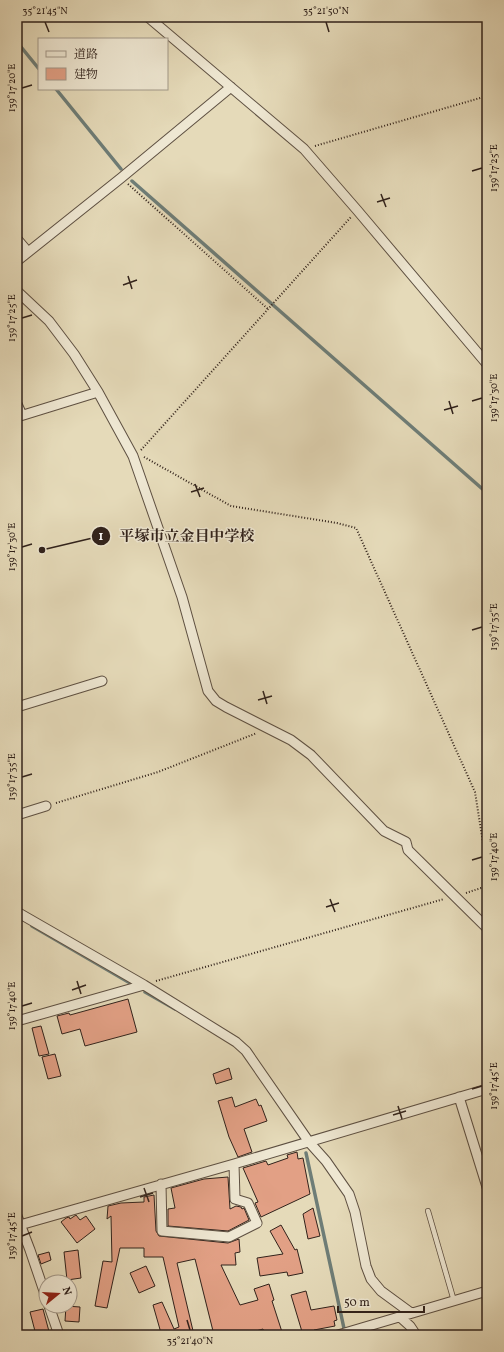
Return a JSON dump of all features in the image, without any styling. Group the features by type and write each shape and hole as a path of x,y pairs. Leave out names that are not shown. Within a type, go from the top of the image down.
{"street":[{"path":"148,17 304,149 487,364"},
{"path":"17,261 231,88"},
{"path":"17,239 28,252"},
{"path":"17,291 49,321 74,354 98,392 133,456 182,597 208,691 216,701 291,740 311,755 384,831 406,842 408,850 487,928"},
{"path":"17,404 19,416 98,392"},
{"path":"17,707 102,681"},
{"path":"17,814 46,806"},
{"path":"17,912 144,985 236,1042 246,1051 309,1142 326,1161 348,1194 355,1212 366,1266 371,1279 381,1291 411,1313"},
{"path":"17,1021 144,985"},
{"path":"38,1274 19,1220 234,1164 487,1089"},
{"path":"459,1098 487,1187"},
{"path":"161,1184 162,1231 229,1237 257,1223 248,1203 235,1199 234,1164"},
{"path":"339,1335 487,1291"},
{"path":"52,1314 59,1335"},
{"path":"400,1316 410,1326 416,1335"}],"lane":[{"path":"428,1211 454,1301"}],"path":[{"path":"304,149 487,96"},
{"path":"121,178 269,308"},
{"path":"357,210 138,454 231,506 337,523 356,528 475,792 487,864"},
{"path":"46,806 158,772 257,734 264,727"},
{"path":"144,985 487,886"}],"building":[{"path":"128,999 137,1032 85,1046 80,1029 62,1034 57,1016 69,1013 70,1015"},
{"path":"41,1026 49,1054 39,1056 32,1028"},
{"path":"55,1054 61,1076 48,1079 42,1057"},
{"path":"229,1068 232,1079 216,1084 213,1074"},
{"path":"232,1097 235,1107 256,1099 259,1106 261,1105 267,1121 244,1129 252,1152 238,1157 229,1137 218,1101"},
{"path":"297,1152 298,1159 303,1158 310,1194 261,1217 255,1203 258,1202 243,1168 266,1161 268,1165 288,1158 287,1155"},
{"path":"228,1177 230,1209 236,1206 241,1207 242,1209 244,1208 249,1220 228,1231 168,1226 168,1209 175,1208 171,1188 204,1179"},
{"path":"154,1195 156,1231 159,1236 228,1243 239,1239 240,1252 235,1253 236,1265 221,1265 240,1305 258,1300 254,1289 269,1284 274,1300 272,1301 283,1335 265,1335 263,1329 242,1335 214,1335 195,1259 177,1263 194,1335 160,1335 161,1333 153,1305 162,1302 174,1329 179,1327 163,1257 144,1257 144,1248 120,1248 107,1308 95,1306 103,1261 112,1262 111,1216 107,1219 108,1206 121,1203 144,1202 144,1197"},
{"path":"313,1208 320,1236 308,1239 303,1214"},
{"path":"76,1215 80,1220 86,1216 95,1229 77,1243 61,1222 66,1218 69,1217 70,1219"},
{"path":"281,1225 295,1250 297,1249 303,1273 288,1276 287,1272 260,1276 257,1258 283,1254 270,1231"},
{"path":"78,1250 81,1278 78,1278 78,1274 66,1274 64,1252"},
{"path":"49,1252 51,1260 41,1264 38,1255"},
{"path":"146,1266 155,1286 139,1293 130,1273"},
{"path":"306,1291 311,1310 334,1306 337,1320 334,1321 335,1326 314,1330 316,1335 303,1335 291,1295"},
{"path":"78,1307 80,1307 79,1322 65,1321 65,1314 78,1314"},
{"path":"38,1310 38,1314 44,1314 50,1335 36,1335 30,1312"}],"waterway":[{"path":"17,42 38,68"},
{"path":"57,90 121,169"},
{"path":"132,181 487,493"},
{"path":"32,926 130,983"},
{"path":"145,992 175,1009"},
{"path":"306,1153 345,1333"}],"place":[{"name":"平塚市立金目中学校","path":"42,550"}]}
